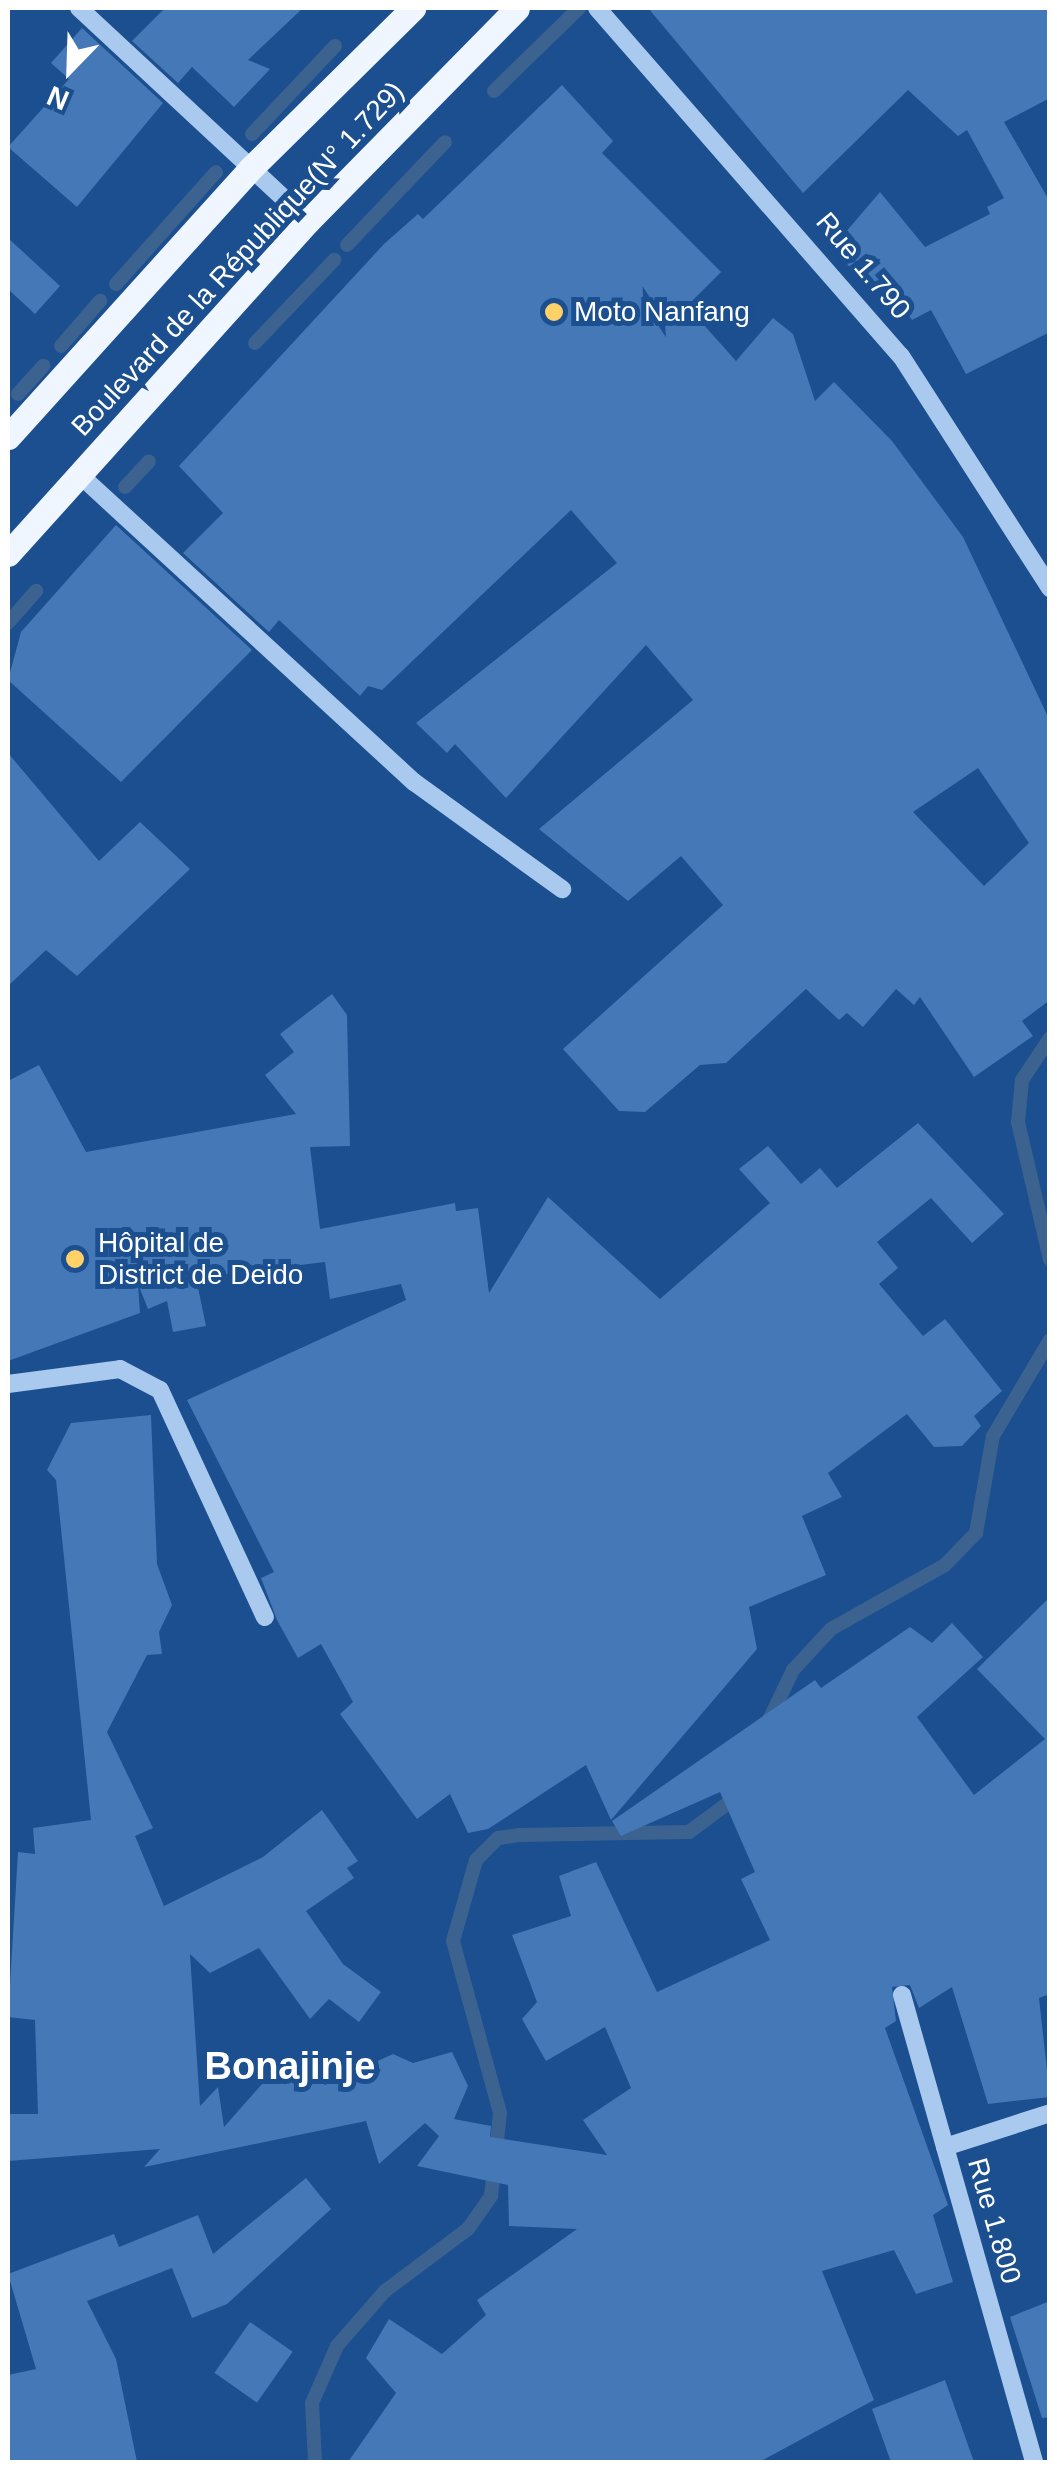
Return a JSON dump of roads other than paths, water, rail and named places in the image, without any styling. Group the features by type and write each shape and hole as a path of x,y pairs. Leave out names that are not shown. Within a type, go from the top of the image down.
{"main road":[{"name":"Boulevard de la République(N° 1.729)","path":"8,436 251,168 414,8"},
{"name":"Boulevard de la République(N° 1.729)","path":"8,554 308,221 517,8"}],"street":[{"path":"79,8 308,221"},
{"name":"Rue 1.790","path":"596,8 902,356 1050,588"},
{"path":"80,475 414,782 562,889"},
{"path":"8,1384 120,1369 160,1390 265,1618"},
{"name":"Rue 1.800","path":"902,1995 1034,2462"},
{"path":"945,2147 1050,2113"}],"waterway":[{"path":"494,91 579,8"},
{"path":"252,134 335,46"},
{"path":"347,245 445,142"},
{"path":"116,284 216,172"},
{"path":"255,343 334,260"},
{"path":"61,346 100,301"},
{"path":"18,394 43,366"},
{"path":"125,487 149,461"},
{"path":"8,623 36,591"},
{"path":"1050,1038 1022,1080 1018,1122 1050,1259"},
{"path":"767,1724 793,1670 831,1629 945,1565 976,1533 993,1436 1050,1340"},
{"path":"315,2462 312,2403 337,2346 385,2291 468,2229 491,2196 500,2113 453,1941 476,1860 498,1838 519,1835 689,1832 739,1795"}],"place":[{"name":"Moto Nanfang","path":"554,312"},
{"name":"Hôpital de District de Deido","path":"75,1259"}],"district":[{"name":"Bonajinje","path":"290,2067"}]}
